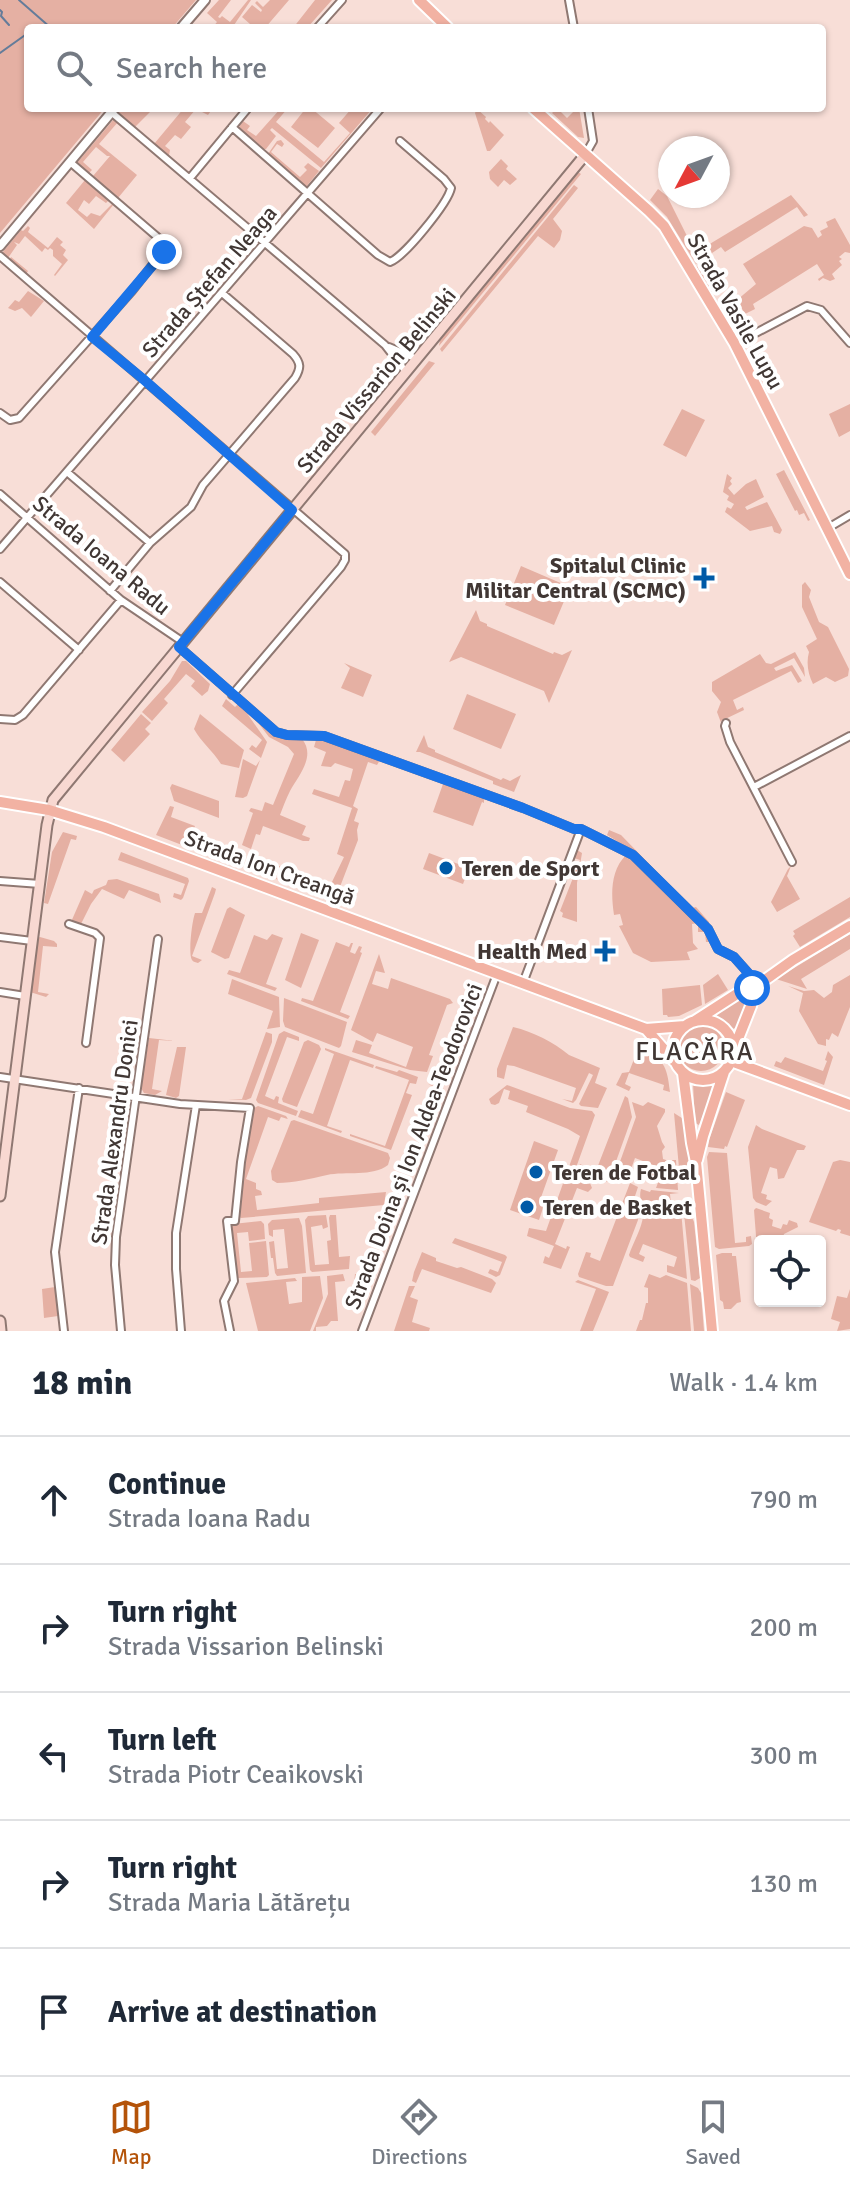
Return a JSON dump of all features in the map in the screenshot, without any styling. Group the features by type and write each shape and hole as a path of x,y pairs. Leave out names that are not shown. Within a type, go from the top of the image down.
{"main road":[{"path":"419,0 444,24"},
{"name":"Strada Vasile Lupu","path":"537,112 664,226 735,344 850,574"},
{"name":"Strada Vissarion Belinski","path":"0,1196 49,810 60,789 585,155"},
{"name":"Strada Ion Creangă","path":"0,802 49,810 180,855 646,1029 690,1024"},
{"path":"712,1331 696,1162 683,1073 675,1061 673,1050 675,1039 690,1024 740,992 757,986 850,926"},
{"path":"696,1162 757,986"},
{"path":"683,1073 697,1080 712,1079 729,1061 732,1042 721,1027 704,1020 690,1024"},
{"name":"Strada Ion Creangă","path":"646,1029 675,1061"},
{"path":"729,1061 850,1105"},
{"path":"0,1321 1,1331"}],"street":[{"path":"184,24 205,0"},
{"path":"321,24 342,0"},
{"path":"569,0 573,24"},
{"path":"0,246 111,112"},
{"path":"115,112 385,345 406,372"},
{"path":"190,178 245,112"},
{"name":"Strada Ștefan Neaga","path":"0,549 378,112"},
{"path":"585,155 593,141 589,112"},
{"path":"232,127 390,262 397,259 446,201 451,188 400,141"},
{"path":"0,413 10,420 19,418 162,255 165,246 70,162"},
{"path":"0,256 345,554 345,560 232,695"},
{"path":"110,591 150,543 191,507 203,485 300,369 300,364 288,348 222,293"},
{"path":"735,344 807,306 821,310 849,341"},
{"path":"385,345 417,359"},
{"path":"67,472 150,543"},
{"name":"Strada Ioana Radu","path":"0,494 110,591 181,644 270,728 281,734 324,736 581,829 633,855 708,929 718,949 734,957 757,986"},
{"path":"828,528 850,515"},
{"path":"0,582 79,650"},
{"path":"0,719 19,718 121,600"},
{"path":"726,723 730,742 792,862"},
{"path":"754,787 850,736"},
{"path":"523,983 581,829"},
{"path":"0,881 40,884"},
{"path":"69,924 95,933 100,938 86,1043"},
{"path":"0,937 32,941"},
{"name":"Strada Alexandru Donici","path":"121,1331 115,1265 116,1237 158,939"},
{"name":"Strada Doina și Ion Aldea-Teodorovici","path":"362,1331 497,974"},
{"path":"0,992 25,996"},
{"path":"0,1077 196,1105 250,1108 235,1221 227,1221 234,1281 224,1301 230,1331"},
{"path":"64,1331 55,1252 79,1088"},
{"path":"181,1331 176,1233 196,1105"}],"shaded area":[{"path":"0,0 196,0 175,24 24,24 24,112 102,112 0,233"},
{"path":"219,0 231,0 218,17 222,16 230,22 251,0 235,24 215,24 217,22 207,13"},
{"path":"270,0 289,0 268,24 250,24 242,17 252,5 261,12 255,3 257,1 263,7"},
{"path":"315,0 332,0 311,24 296,24"},
{"path":"119,112 150,112 135,127"},
{"path":"181,112 193,112 185,122 191,127 181,139 175,135 165,146 170,150 169,156 154,144"},
{"path":"277,112 285,112 276,122 324,162 350,133 339,123 349,112 370,112 321,168 272,128 270,130 276,136 263,149 239,130 243,121 250,126 247,130 256,136"},
{"path":"303,112 316,112 335,128 318,148 291,127"},
{"path":"480,112 504,135 490,151 487,151 475,113"},
{"path":"561,112 567,118 573,112 580,112 584,138 578,137 552,113"},
{"path":"114,119 118,122 99,144 137,175 118,198 93,176 110,156 96,147 83,162 92,170 88,174 76,164"},
{"path":"281,140 284,144 282,147 277,144 271,152 300,177 307,170 304,167 308,163 319,171 306,187 268,154 277,141"},
{"path":"501,159 517,179 510,185 504,180 498,187 490,179 489,172"},
{"path":"578,172 581,174 439,346 440,340"},
{"path":"85,180 109,200 106,203 96,196 89,204 84,200 78,210 87,217 91,213 100,216 114,204 94,229 66,203"},
{"path":"574,185 578,188 553,219 562,231 554,248 538,236 442,352 440,349"},
{"path":"658,189 658,208 650,200"},
{"path":"791,195 808,215 804,217 797,207 725,252 721,247 712,253 708,245"},
{"path":"658,208 673,208 695,252 704,248 709,255 696,264"},
{"path":"835,218 850,245 850,253 845,252 839,257 842,265 832,274 835,279 830,281 823,278 819,281 824,275 817,264 753,304 755,309 745,314 737,300 756,284 743,264 804,226 812,228 818,238 822,235 820,231 828,227 826,222"},
{"path":"28,226 28,232 48,248 57,237 63,242 60,245 66,250 63,255 68,260 55,276 62,264 53,256 53,250 45,248 42,252 25,236 19,244 14,242 17,245 8,258 11,257 28,271 25,276 3,256 2,253 21,230"},
{"path":"709,259 726,278 718,285 709,287 697,267"},
{"path":"28,291 44,301 31,317 22,308 15,311 8,308 15,300 19,302"},
{"path":"429,361 435,363 375,436 371,432"},
{"path":"850,404 850,431 839,437 829,414"},
{"path":"682,409 705,420 686,457 663,445"},
{"path":"784,470 808,521 804,513 799,515 795,511 776,474"},
{"path":"727,474 732,478 728,488 734,495 756,479 764,497 745,507 747,510 767,502 782,530 780,534 774,532 772,526 750,531 725,512 727,507 731,509 734,504 727,500 729,496 723,492"},
{"path":"521,566 570,587 554,625 505,605"},
{"path":"805,582 811,590 809,597 819,622 828,627 849,669 848,676 835,682 826,677 813,684 810,676 806,646 817,639 802,607 802,585"},
{"path":"476,610 480,621 487,626 553,654 562,655 572,650 549,703 544,691 461,657 449,662"},
{"path":"795,652 804,668 805,677 794,658 774,668 776,671 792,665 802,681 798,683 791,671 733,700 737,710 743,707 744,710 721,721 726,736 717,712 721,702 712,691 712,682 760,654 766,663 771,664"},
{"path":"182,661 186,661 210,684 208,691 202,696 191,686 195,681 186,674 164,699 168,703 152,721 142,712 170,681"},
{"path":"344,663 372,675 363,697 341,688 350,668"},
{"path":"467,694 516,714 501,749 453,729"},
{"path":"226,699 235,707 238,704 244,709 267,742 261,758 249,749 252,745 256,748 262,740 222,706"},
{"path":"141,714 151,723 145,729 150,734 124,762 111,750"},
{"path":"200,714 244,750 239,768 221,764 197,734 194,729"},
{"path":"256,720 280,737 302,739 306,745 305,765 280,815 306,826 302,835 310,838 309,841 263,826 260,835 256,834 251,849 242,845 253,813 249,811 251,808 262,811 265,802 273,805 294,754 288,747 269,737"},
{"path":"424,735 428,747 435,752 501,780 510,781 521,775 514,792 416,752"},
{"path":"316,740 328,740 380,760 377,765 368,762 353,806 358,809 354,821 359,823 358,840 338,892 334,895 304,883 290,884 299,873 331,884 344,857 337,854 352,808 312,794 314,789 339,797 345,780 350,781 353,769 335,763 331,767 321,766 326,752 314,747"},
{"path":"243,759 256,766 260,760 247,796 243,798 235,797"},
{"path":"172,784 219,801 219,818 174,801 170,788"},
{"path":"443,784 484,798 473,826 433,812"},
{"path":"170,806 174,807 171,817 195,826 192,834 200,838 195,850 156,835"},
{"path":"609,830 621,835 692,908 696,907 709,925 633,851 607,835"},
{"path":"63,832 77,836 76,840 71,839 48,904 44,903 52,852"},
{"path":"577,850 582,853 577,883 577,922 562,917 560,911 580,860 574,858"},
{"path":"121,852 188,878 183,898 173,897 174,893 181,895 185,884 118,860"},
{"name":"Teren de Sport","path":"429,853 469,868 463,884 423,869"},
{"path":"626,855 698,923 692,924 693,943 698,949 687,952 690,960 651,962 633,953 619,926 623,925 620,914 614,915 612,899 614,876"},
{"path":"252,856 282,867 285,871 284,882 249,869"},
{"path":"791,866 787,876 800,899 777,912 771,902"},
{"path":"117,879 159,894 161,903 129,890 124,899 102,889 80,926 71,922 85,890 92,894 106,885 108,880"},
{"path":"212,887 216,889 215,893 192,956 202,960 198,963 191,957 193,923 195,913 202,913"},
{"path":"850,897 850,917 800,947 793,931"},
{"path":"230,907 245,915 229,958 225,959 211,952"},
{"path":"698,923 708,933 710,942 706,942 705,932 698,932"},
{"path":"301,933 319,940 301,988 285,980"},
{"path":"272,934 283,938 266,984 277,988 275,991 227,974 229,970 240,973 254,935 267,940"},
{"path":"850,934 850,949 801,979 807,989 776,979"},
{"path":"37,938 57,944 57,947 43,946 38,992 49,994 46,997 30,992"},
{"path":"336,942 349,947 353,943 350,952 355,954 359,946 362,947 340,1012 350,1016 348,1019 301,1001 302,998 313,1001"},
{"path":"379,954 385,973 376,971 372,984 388,989 391,978 450,999 453,1003 447,1005 429,1055 433,1056 427,1072 410,1070 352,1052 356,1040 372,1045 369,1053 406,1067 413,1047 377,1033 373,1042 351,1030"},
{"path":"718,974 728,990 705,1004 703,985"},
{"path":"850,975 850,1007 838,1037 832,1033 829,1040 826,1039 826,1046 818,1044 799,1011 803,993 788,986 804,991 814,990 824,998 832,992 833,985"},
{"path":"232,979 279,997 280,1027 267,1029 273,1011 228,994"},
{"path":"700,985 702,1005 679,1016 663,1015 662,989"},
{"path":"742,996 747,1001 737,1027 733,1029 715,1015"},
{"path":"284,998 347,1022 341,1046 339,1048 285,1027"},
{"path":"701,1025 717,1032 724,1048 717,1064 701,1071 685,1064 678,1048 685,1032"},
{"path":"513,1027 536,1035 569,1055 600,1068 595,1083 607,1088 598,1108 579,1104 593,1075 589,1073 573,1103 562,1099 572,1101 576,1088 514,1066 507,1065 504,1079 497,1077 497,1069"},
{"path":"284,1031 299,1037 299,1041 287,1037 265,1096 274,1100 276,1096 279,1097 278,1103 298,1111 296,1116 256,1100 279,1034"},
{"path":"266,1032 272,1034 272,1042 251,1098 246,1100 228,1099 242,1099"},
{"path":"149,1038 175,1041 159,1040 152,1089 162,1091 155,1095 144,1093 141,1088"},
{"path":"308,1040 321,1049 297,1107 282,1099 304,1042"},
{"path":"177,1047 186,1047 179,1096 176,1098 166,1095"},
{"path":"325,1048 374,1065 373,1068 350,1060 327,1126 341,1133 298,1117 301,1110 313,1114 334,1054"},
{"path":"638,1049 663,1064 670,1092 663,1090 664,1085 629,1073 625,1084 631,1087 629,1091 616,1085 622,1073 629,1072"},
{"path":"828,1051 833,1057 824,1085 774,1066 776,1061 781,1063 785,1057 823,1071"},
{"path":"376,1066 418,1077 416,1084 410,1083 406,1093 412,1095 391,1150 350,1136 385,1146 409,1080"},
{"path":"693,1083 712,1084 714,1087 699,1125 695,1123"},
{"path":"428,1084 444,1089 417,1161 412,1159 438,1089"},
{"path":"507,1085 570,1108 592,1111 595,1115 573,1176 590,1183 592,1188 588,1192 577,1188 555,1244 566,1249 570,1247 561,1269 543,1263 554,1246 527,1236 529,1228 546,1231 580,1136 526,1112 528,1106 508,1099 510,1091 504,1089 499,1103 491,1104 489,1099"},
{"path":"726,1092 745,1100 727,1147 708,1147 709,1140"},
{"path":"625,1096 632,1117 609,1181 603,1183 580,1174 580,1164 584,1166 582,1172 594,1176"},
{"path":"632,1102 643,1106 648,1102 665,1109 657,1126 665,1147 663,1159 676,1160 678,1190 656,1188 659,1180 665,1182 669,1171 635,1158 631,1169 638,1172 636,1177 617,1170 636,1117"},
{"path":"258,1106 288,1119 281,1117 279,1121 268,1117 246,1179 256,1183 256,1189 261,1191 262,1195 255,1196 257,1210 319,1203 319,1198 386,1192 384,1205 238,1216 237,1200 252,1109"},
{"path":"674,1113 685,1120 689,1167 679,1168"},
{"path":"294,1120 388,1153 388,1165 367,1172 277,1183 272,1180 271,1171"},
{"path":"756,1125 806,1146 804,1150 797,1150 784,1178 778,1179 777,1169 770,1167 761,1193 772,1201 766,1206 753,1198 748,1147"},
{"name":"Teren de Fotbal","path":"534,1141 558,1150 539,1203 544,1205 539,1220 510,1210"},
{"path":"709,1152 727,1153 735,1243 746,1242 746,1237 751,1236 752,1244 749,1246 715,1247"},
{"path":"833,1162 850,1162 850,1236 840,1233 841,1230 809,1222"},
{"path":"630,1183 638,1187 635,1196 638,1220 613,1286 579,1277 586,1252 600,1261"},
{"path":"641,1189 679,1193 670,1194 672,1214 681,1210 687,1279 667,1272 667,1265 674,1267 677,1257 643,1244 639,1254 645,1257 643,1262 630,1257 642,1221"},
{"path":"754,1210 770,1213 772,1226 781,1229 789,1220 797,1223 798,1227 784,1235 756,1235"},
{"path":"684,1214 691,1215 694,1222 700,1278 695,1281 691,1280"},
{"path":"326,1215 328,1227 311,1227 315,1265 329,1264 329,1218 336,1215 339,1257 350,1256 349,1269 312,1272 305,1220 308,1216"},
{"path":"299,1218 306,1273 277,1276 269,1242 274,1241 277,1269 288,1268 284,1229 273,1230 273,1237 269,1235 268,1224 272,1220"},
{"path":"261,1221 265,1239 249,1241 248,1232 237,1233 241,1272 252,1271 249,1243 266,1241 269,1275 238,1278 230,1228 233,1224"},
{"path":"455,1238 505,1255 507,1257 500,1275 496,1277 488,1273 490,1269 498,1272 502,1262 452,1243"},
{"path":"422,1252 436,1258 436,1261 492,1279 496,1283 491,1293 422,1269 416,1283 412,1281"},
{"path":"716,1255 736,1256 741,1302 731,1309 724,1309 720,1300"},
{"path":"343,1274 345,1281 335,1282 338,1321 316,1327 313,1331 328,1294 327,1276"},
{"path":"355,1274 373,1275 360,1309 353,1310 351,1294"},
{"path":"649,1274 660,1278 666,1275 687,1283 691,1331 636,1331 648,1303 648,1288 644,1287"},
{"path":"320,1276 323,1298 310,1331 258,1331 246,1283 295,1278 297,1281 286,1282 289,1304 302,1302 302,1277"},
{"path":"578,1280 609,1292 593,1331 580,1331 596,1289 575,1282"},
{"path":"690,1284 701,1293 704,1331 694,1331"},
{"path":"409,1286 415,1286 410,1297 418,1300 412,1322 430,1328 429,1331 394,1331"},
{"path":"55,1287 58,1316 44,1318 42,1289"},
{"path":"850,1289 850,1329 837,1331 840,1322 831,1319 837,1296 847,1298"}],"waterway":[{"path":"19,0 46,24"},
{"path":"0,10 9,25"},
{"path":"0,53 24,36"}],"place":[{"name":"Spitalul Clinic Militar Central (SCMC)","path":"704,578"},
{"name":"Teren de Sport","path":"446,868"},
{"name":"Health Med","path":"605,951"},
{"name":"Teren de Fotbal","path":"536,1172"},
{"name":"Teren de Basket","path":"527,1207"}],"district":[{"name":"FLACĂRA","path":"695,1051"}],"route":[{"path":"164,252 92,337 292,510 179,647 270,728 281,734 324,736 581,829 628,852 708,929 718,949 731,954 753,977 758,984 752,988"}]}
